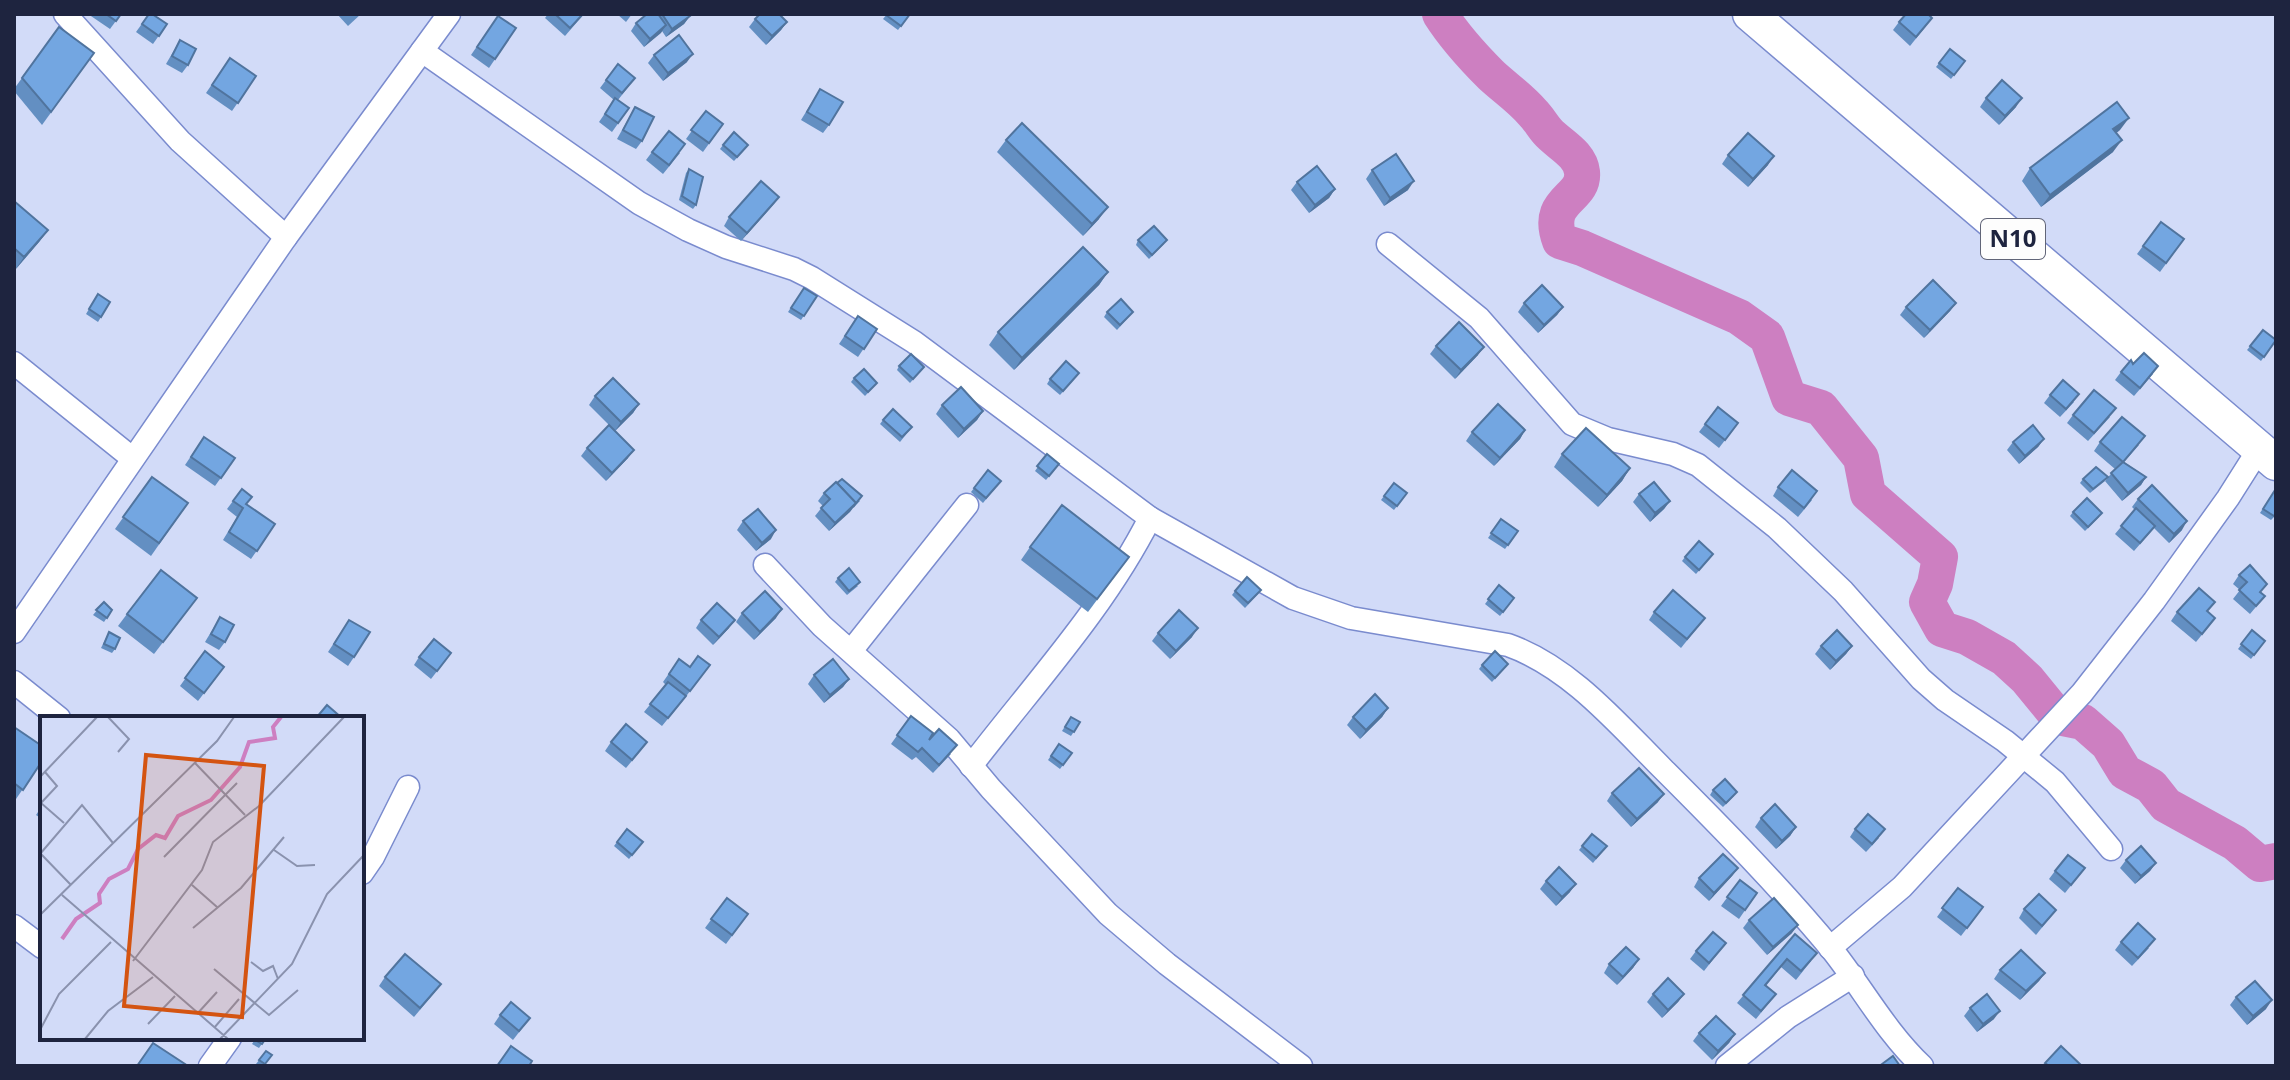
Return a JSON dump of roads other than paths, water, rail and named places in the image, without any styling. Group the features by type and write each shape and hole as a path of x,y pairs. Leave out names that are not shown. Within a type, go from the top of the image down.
{"main road":[{"name":"N10","path":"1750,14 2268,456"}],"street":[{"path":"65,14 180,141 286,237"},
{"path":"14,632 286,237 449,14"},
{"path":"422,51 639,203 726,247 812,278 914,342 1150,518 1293,598 1351,618 1508,645 1530,653 1562,674 1611,717 1725,832 1830,948 1900,1044 1922,1066"},
{"path":"1388,244 1479,318 1572,424 1608,439 1673,454 1698,465 1777,528 1843,591 1921,679 2055,782 2111,849"},
{"path":"14,363 132,458"},
{"path":"1830,948 1902,887 2082,693 2154,601 2228,498 2268,456"},
{"path":"851,651 967,505"},
{"path":"971,766 1092,612 1128,560 1150,518"},
{"path":"765,565 822,626 949,739 1108,914 1167,964 1301,1066"},
{"path":"14,682 56,716"},
{"path":"364,870 408,787"},
{"path":"14,926 40,946"},
{"path":"1727,1066 1788,1017 1853,976"},
{"path":"210,1066 229,1040"}],"waterway":[{"path":"1440,14 1477,61 1577,159 1582,172 1581,181 1557,216 1560,241 1739,317 1767,337 1789,398 1821,408 1861,458 1868,494 1940,557 1935,584 1927,602 1942,629 1967,637 2004,658 2027,679 2058,717 2083,722 2108,744 2125,772 2151,786 2166,805 2235,843 2260,864 2276,861"}]}
